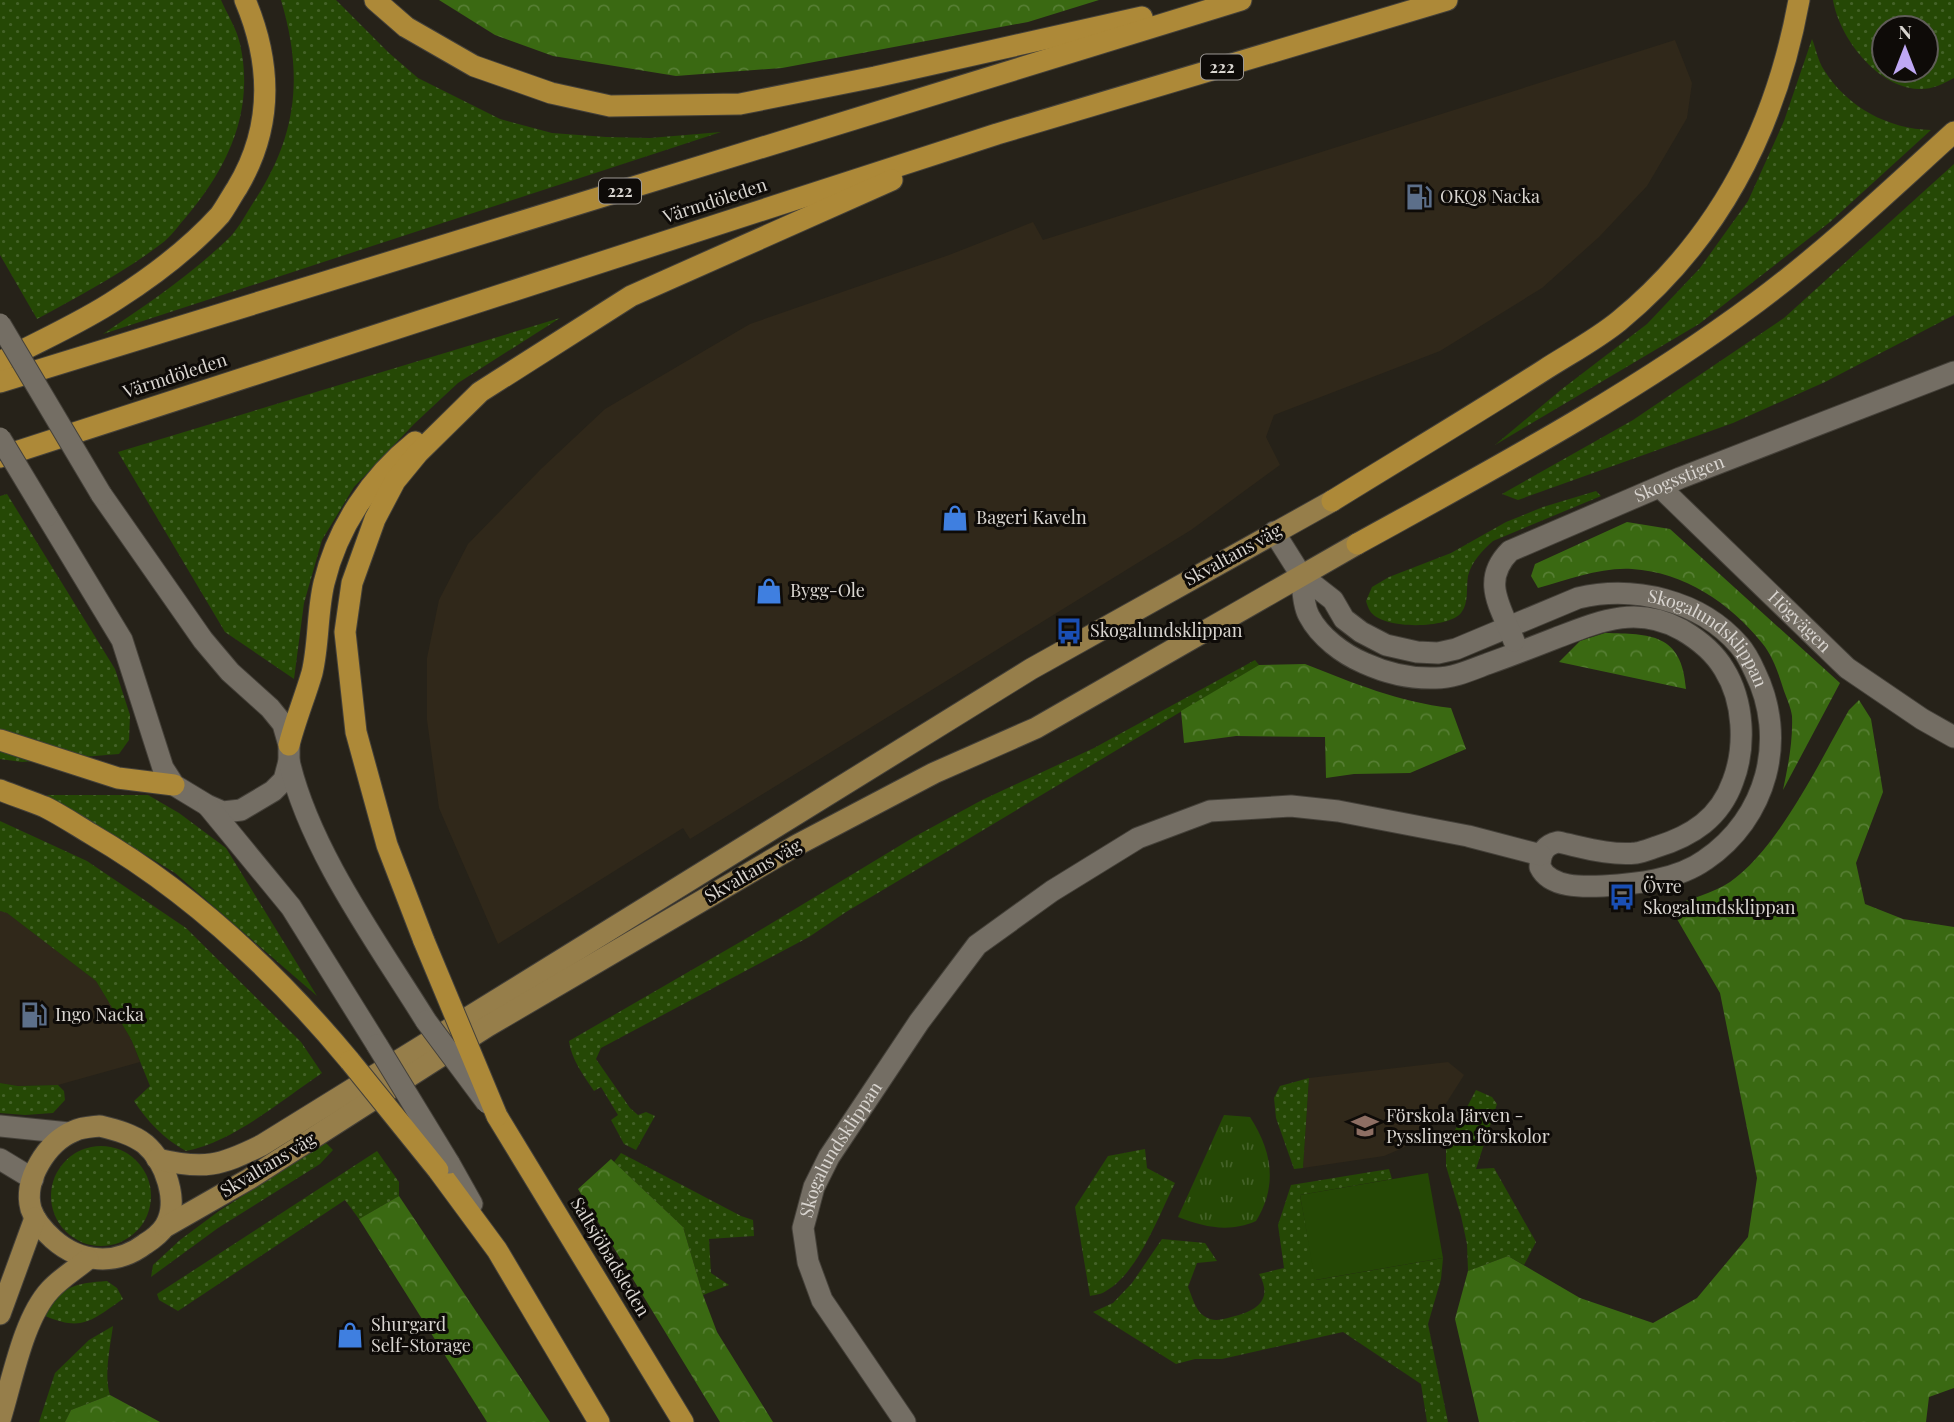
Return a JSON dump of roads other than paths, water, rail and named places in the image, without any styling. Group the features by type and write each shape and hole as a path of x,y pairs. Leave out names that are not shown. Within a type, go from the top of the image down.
{"highway":[{"path":"0,362 117,300 173,259 221,214 245,175 261,133 265,96 264,58 255,23 245,0"},
{"path":"375,0 406,27 474,66 551,93 610,106 740,104 876,77 1219,0"},
{"name":"Värmdöleden","path":"0,382 1241,0"},
{"name":"Värmdöleden","path":"0,457 997,134 1447,0"},
{"path":"1332,501 1494,403 1617,322 1656,286 1702,233 1741,175 1766,122 1784,68 1799,0"},
{"path":"1357,544 1513,458 1687,351 1758,302 1837,238 1954,132"},
{"path":"289,753 312,673 324,584 335,547 359,502 393,460 480,392 631,296 997,134"},
{"name":"Saltsjöbadsleden","path":"480,392 418,453 395,481 374,519 352,583 345,632 356,732 387,845 497,1116 682,1422"},
{"path":"0,740 118,778 174,785"},
{"path":"0,790 45,807 110,845 195,905 261,963 320,1024 444,1167 497,1250 599,1422"}],"main road":[{"name":"Skvaltans väg","path":"69,1133 88,1127 113,1129 146,1145 157,1158 183,1165 209,1165 229,1161 262,1145 1031,668 1332,501"},
{"name":"Skvaltans väg","path":"88,1259 118,1258 141,1248 165,1227 260,1172 488,1026 797,845 934,773 1036,728 1357,544"},
{"path":"0,1420 29,1324 38,1306 51,1289 88,1259 61,1246 34,1219 30,1207 33,1180 44,1156 69,1133"},
{"path":"157,1158 167,1181 172,1207 165,1227"},
{"path":"0,1314 34,1219"}],"street":[{"path":"0,324 101,494 203,640 230,672 270,708 283,724 293,781 333,870 426,1021 497,1116"},
{"name":"Skogsstigen","path":"1519,652 1493,582 1500,561 1510,551 1660,487 1954,372"},
{"path":"0,438 122,640 163,768 174,785 223,812 241,810 273,791 284,780 289,753"},
{"name":"Högvägen","path":"1660,487 1847,668 1922,719 1954,737"},
{"name":"Skogalundsklippan","path":"1274,532 1301,575 1333,600 1343,619 1379,642 1407,650 1438,653 1456,649 1578,598 1616,592 1665,599 1709,620 1740,646 1766,694 1770,712 1769,760 1757,801 1741,827 1704,861 1678,873 1654,880 1582,887 1554,881 1546,876 1541,867 1541,855 1546,847 1558,842 1604,851 1636,853 1692,834 1713,814 1730,790 1739,759 1740,722 1731,680 1709,649 1672,625 1641,617 1619,617 1595,622 1467,672 1437,678 1408,676 1379,670 1350,657 1331,643 1308,614 1301,575"},
{"path":"207,805 291,907 377,1045 444,1167"},
{"name":"Skogalundsklippan","path":"905,1422 822,1300 808,1262 803,1228 814,1187 829,1157 919,1021 977,944 1052,891 1138,838 1210,811 1292,806 1338,811 1468,836 1541,855"},
{"name":"Skvaltans väg","path":"0,1126 69,1133"},
{"path":"0,1159 33,1180"}],"place":[{"name":"OKQ8 Nacka","path":"1419,197"},
{"name":"Bageri Kaveln","path":"955,518"},
{"name":"Bygg-Ole","path":"769,591"},
{"name":"Skogalundsklippan","path":"1069,631"},
{"name":"Övre Skogalundsklippan","path":"1622,897"},
{"name":"Ingo Nacka","path":"34,1015"},
{"name":"Förskola Järven - Pysslingen förskolor","path":"1365,1126"},
{"name":"Shurgard Self-Storage","path":"350,1335"}]}
